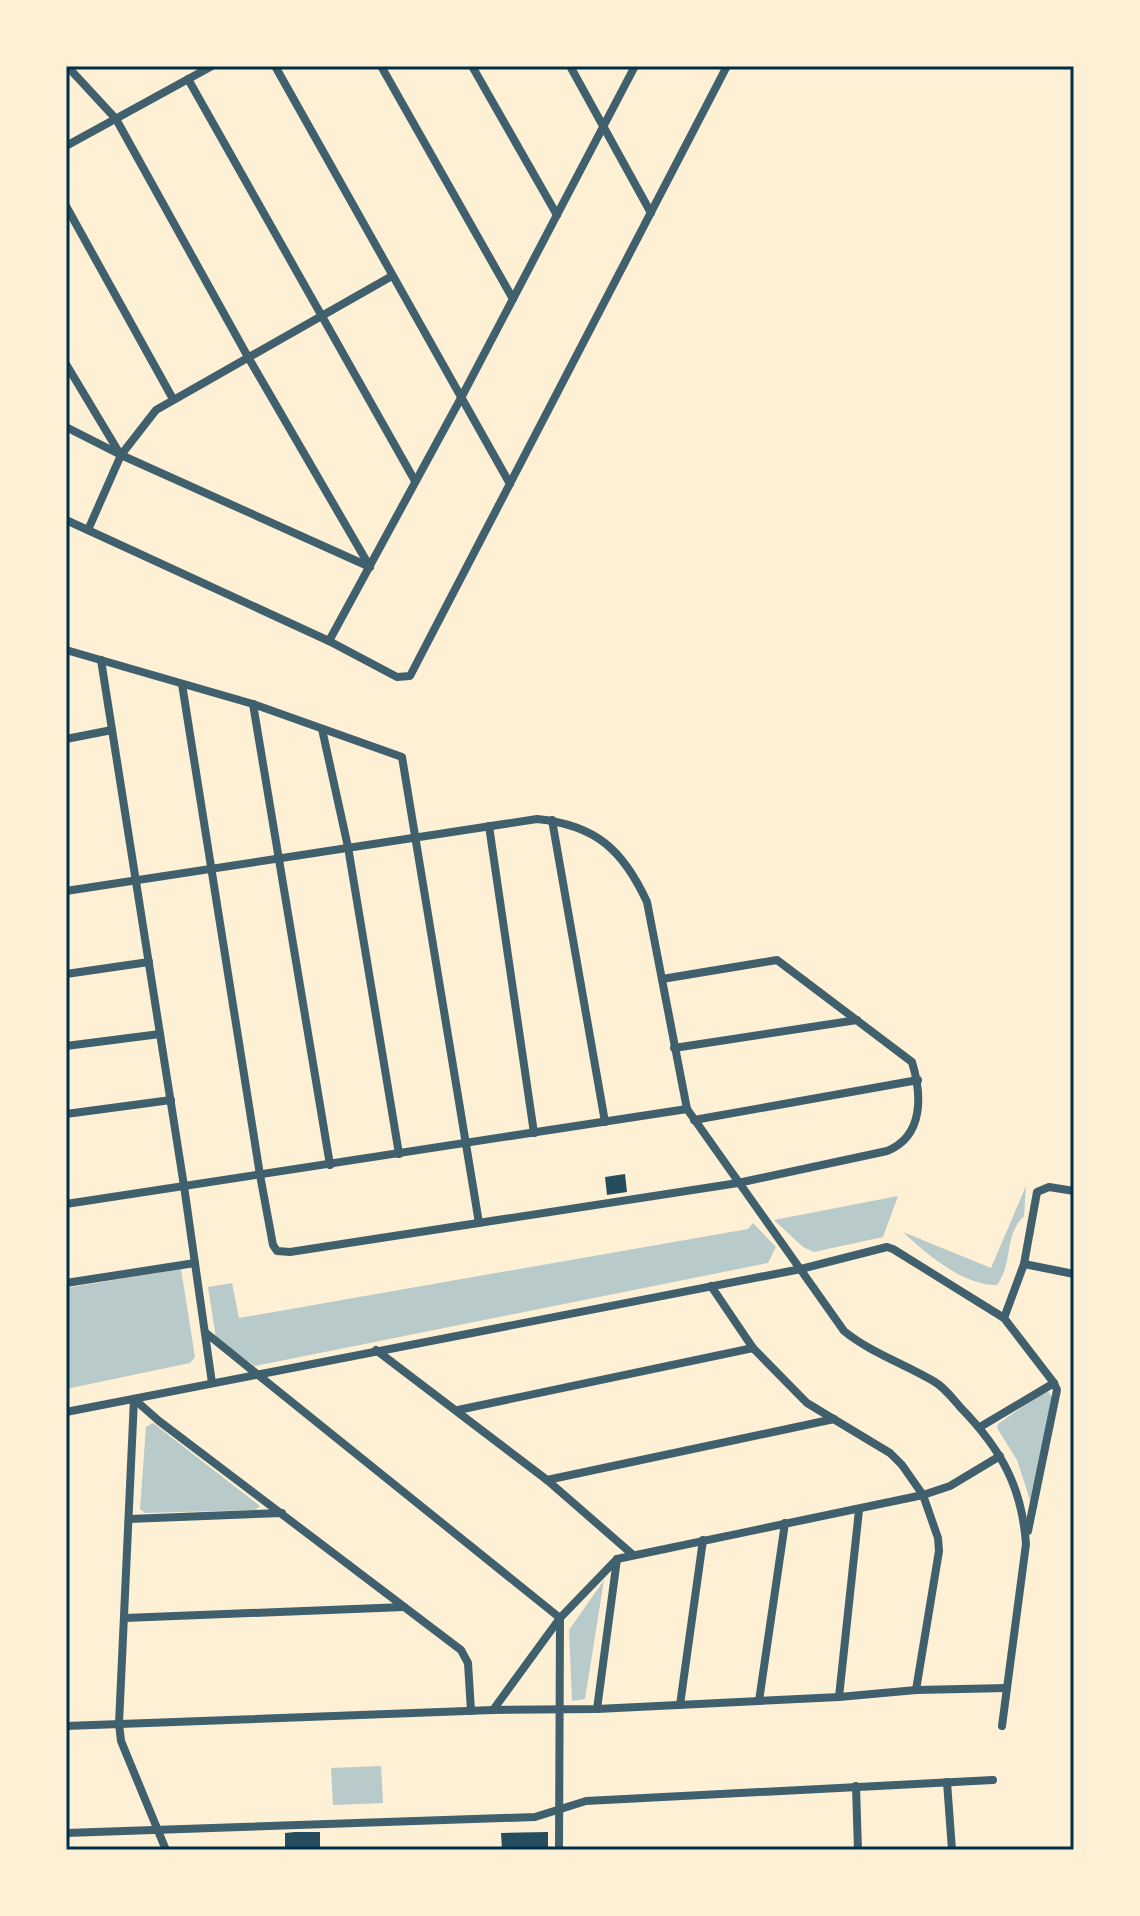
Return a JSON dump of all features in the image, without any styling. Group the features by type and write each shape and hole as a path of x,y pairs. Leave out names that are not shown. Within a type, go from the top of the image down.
{"street":[{"path":"67,66 116,119 248,357 370,567"},
{"path":"66,146 212,66"},
{"path":"275,66 510,484"},
{"path":"381,66 513,299"},
{"path":"570,66 651,213"},
{"path":"329,641 635,66"},
{"path":"66,520 329,641 397,677 410,676 727,66"},
{"path":"476,67 557,215"},
{"path":"188,79 415,481"},
{"path":"66,206 173,399"},
{"path":"88,530 121,455 156,410 392,276"},
{"path":"66,364 121,455"},
{"path":"66,427 121,455 370,567"},
{"path":"66,650 253,704 402,757 479,1223"},
{"path":"101,660 171,1100 212,1383"},
{"path":"182,684 260,1175 273,1245 277,1251 290,1252 738,1183 887,1151 902,1145 913,1128 920,1106 918,1080 912,1062 777,960 662,979"},
{"path":"253,704 330,1165"},
{"path":"322,729 348,847 399,1154"},
{"path":"66,739 112,730"},
{"path":"66,891 537,819 552,820 587,832 604,842 620,855 633,872 647,902 687,1109 844,1331 862,1345 939,1384 980,1427 1014,1482 1024,1520 1026,1544"},
{"path":"552,820 605,1122"},
{"path":"489,826 534,1133"},
{"path":"66,974 149,962"},
{"path":"674,1048 857,1020"},
{"path":"66,1046 160,1034"},
{"path":"694,1120 918,1080"},
{"path":"66,1114 171,1100"},
{"path":"66,1204 687,1109"},
{"path":"1004,1318 1024,1264 1037,1192 1049,1187 1074,1191"},
{"path":"66,1412 801,1269 887,1247 1004,1318 1057,1390 1026,1544 1002,1726"},
{"path":"66,1283 195,1263"},
{"path":"1024,1264 1074,1274"},
{"path":"711,1286 753,1348 807,1403 890,1453 923,1495 938,1538 939,1551 916,1690"},
{"path":"205,1333 560,1618"},
{"path":"458,1410 753,1348"},
{"path":"376,1350 547,1480 632,1554"},
{"path":"980,1427 1054,1383"},
{"path":"134,1399 464,1654 468,1663 471,1711"},
{"path":"134,1399 119,1724 121,1741 166,1850"},
{"path":"547,1480 834,1419"},
{"path":"493,1710 560,1618 617,1559 923,1495 950,1486 1000,1456"},
{"path":"839,1697 859,1510"},
{"path":"129,1519 282,1513"},
{"path":"759,1701 785,1523"},
{"path":"680,1705 703,1540"},
{"path":"597,1709 617,1559"},
{"path":"125,1618 405,1607"},
{"path":"559,1850 560,1618"},
{"path":"66,1726 597,1709 839,1697 916,1690 1007,1688"},
{"path":"66,1833 535,1817 586,1801 993,1780"},
{"path":"947,1782 952,1850"},
{"path":"856,1786 858,1850"}],"shaded area":[{"path":"1026,1186 1024,1216 1013,1232 1005,1267 997,1285 984,1284 959,1274 934,1259 903,1232 991,1268"},
{"path":"898,1196 883,1237 814,1252 803,1247 774,1220"},
{"path":"753,1223 776,1247 768,1263 255,1366 216,1338 208,1287 232,1283 239,1318 748,1229"},
{"path":"181,1269 195,1357 190,1363 66,1389 66,1288"},
{"path":"1047,1390 1052,1397 1031,1503 1017,1460 997,1428 998,1424"},
{"path":"153,1423 260,1506 255,1510 145,1513 140,1509 146,1427"},
{"path":"604,1580 585,1699 572,1701 569,1630"},
{"path":"381,1766 383,1803 333,1805 331,1768"}],"building":[{"path":"625,1174 627,1192 607,1195 605,1177"},
{"path":"320,1832 320,1850 285,1850 285,1833"},
{"path":"548,1832 548,1850 502,1850 501,1833"}]}
